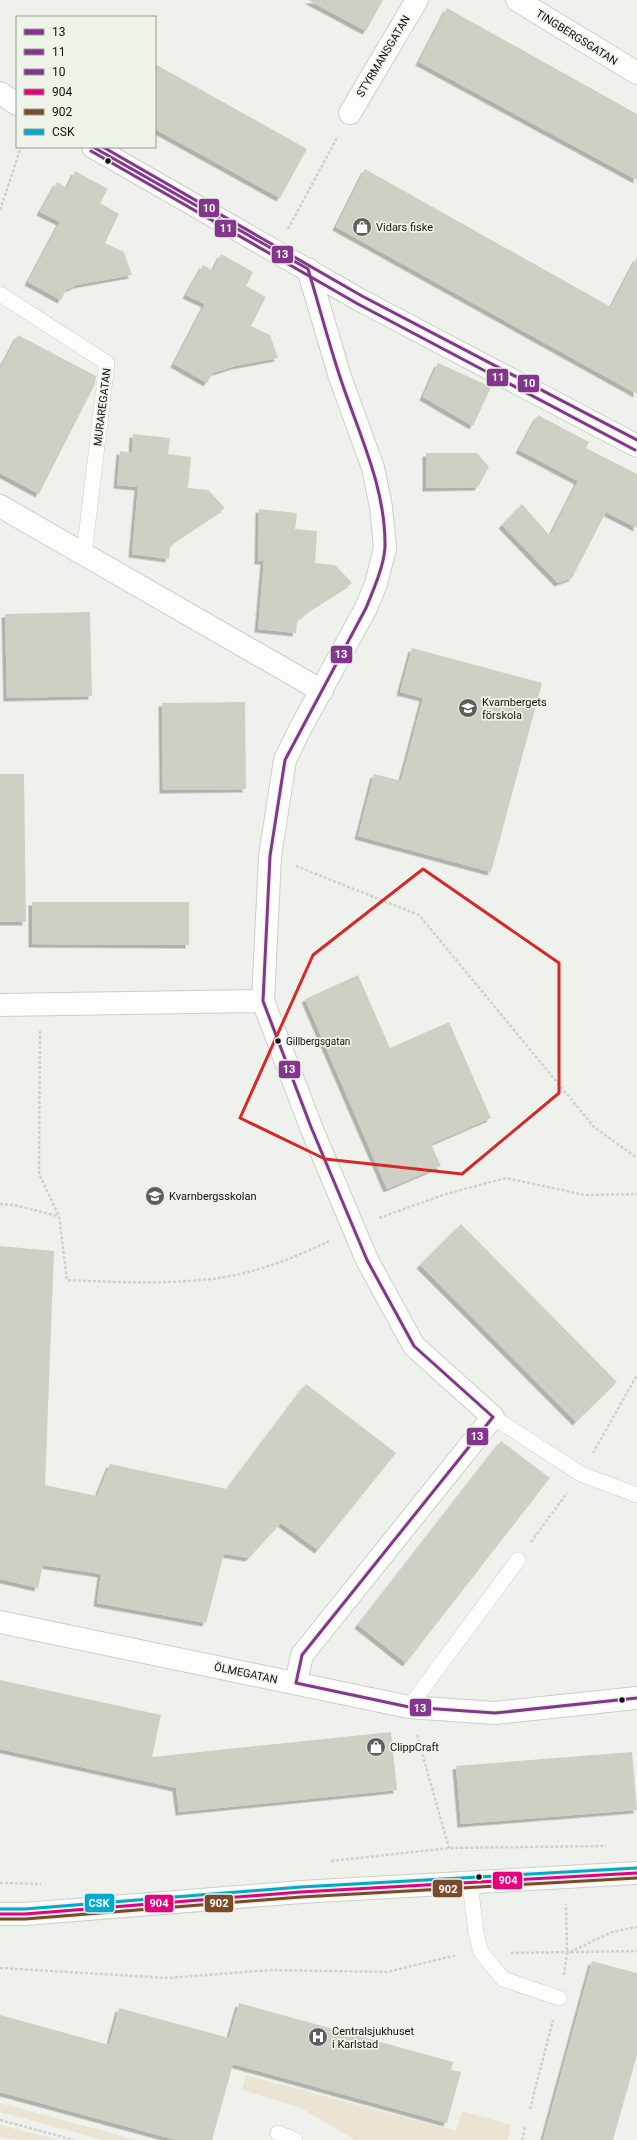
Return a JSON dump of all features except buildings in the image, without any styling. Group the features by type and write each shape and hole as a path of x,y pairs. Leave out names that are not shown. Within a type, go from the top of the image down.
{"street":[{"name":"STYRMANSGATAN","path":"350,113 417,0"},
{"name":"TINGBERGSGATAN","path":"517,0 637,73"},
{"path":"0,93 16,103"},
{"path":"95,148 360,300 637,446"},
{"path":"296,1684 302,1655 493,1417 414,1346 367,1260 311,1127 264,1001 270,856 285,760 300,728 322,691 366,608 376,584 385,548 381,507 373,468 340,378 308,269"},
{"path":"0,506 322,691"},
{"path":"0,1005 264,1001"},
{"name":"ÖLMEGATAN","path":"0,1622 409,1707 495,1713 637,1698"},
{"path":"0,1914 25,1914 301,1892 637,1873"}],"lane":[{"name":"MURAREGATAN","path":"0,294 107,363 84,554"},
{"path":"493,1417 581,1474 637,1495"},
{"path":"409,1707 518,1560"},
{"path":"470,1883 476,1933 481,1952 503,1980 559,1998"},
{"path":"278,2133 295,2140"}],"path":[{"path":"276,251 350,113"},
{"path":"0,210 21,148"},
{"path":"270,856 419,915 594,1127 637,1158"},
{"path":"40,1004 39,1174 59,1216 67,1280 117,1282 202,1280 261,1268 314,1248 382,1216 446,1194 506,1178 585,1196 637,1194"},
{"path":"0,1204 14,1205 59,1216"},
{"path":"409,1707 449,1848"},
{"path":"530,2109 559,1998 568,1953 567,1918"},
{"path":"568,1953 612,1932 637,1927"},
{"path":"0,1968 168,1978 271,1970 387,1972 467,1952 568,1953 637,1951"},
{"path":"0,2120 74,2140"},
{"path":"522,2140 525,2127"}],"highlighted area":[{"path":"423,869 559,963 559,1093 462,1174 325,1159 240,1118 313,955"}],"shaded area":[{"path":"246,2075 456,2131 462,2111 511,2125 508,2140 355,2140 301,2108 242,2090"},
{"path":"0,2103 137,2140 103,2140 0,2112"},
{"path":"0,2125 59,2140 16,2140 0,2137"}],"transit line":[{"name":"13","path":"95,148 308,269 347,398 370,460 381,503 384,525 385,547 383,562 366,608 285,760 270,856 263,1001 311,1127 367,1260 414,1346 493,1417 302,1655 296,1683 409,1707 495,1713 637,1698"},
{"name":"10","path":"105,148 362,296 637,440"},
{"name":"11","path":"91,151 358,304 635,450"},
{"name":"CSK","path":"0,1909 25,1909 301,1887 637,1868"},
{"name":"904","path":"0,1914 25,1914 301,1892 637,1873"},
{"name":"902","path":"0,1919 25,1919 301,1897 637,1878"}],"place":[{"name":"Vidars fiske","path":"362,227"},
{"name":"Kvarnbergets förskola","path":"468,708"},
{"name":"Gillbergsgatan","path":"278,1041"},
{"name":"Kvarnbergsskolan","path":"155,1196"},
{"name":"ClippCraft","path":"376,1747"},
{"name":"Centralsjukhuset i Karlstad","path":"318,2037"}]}
